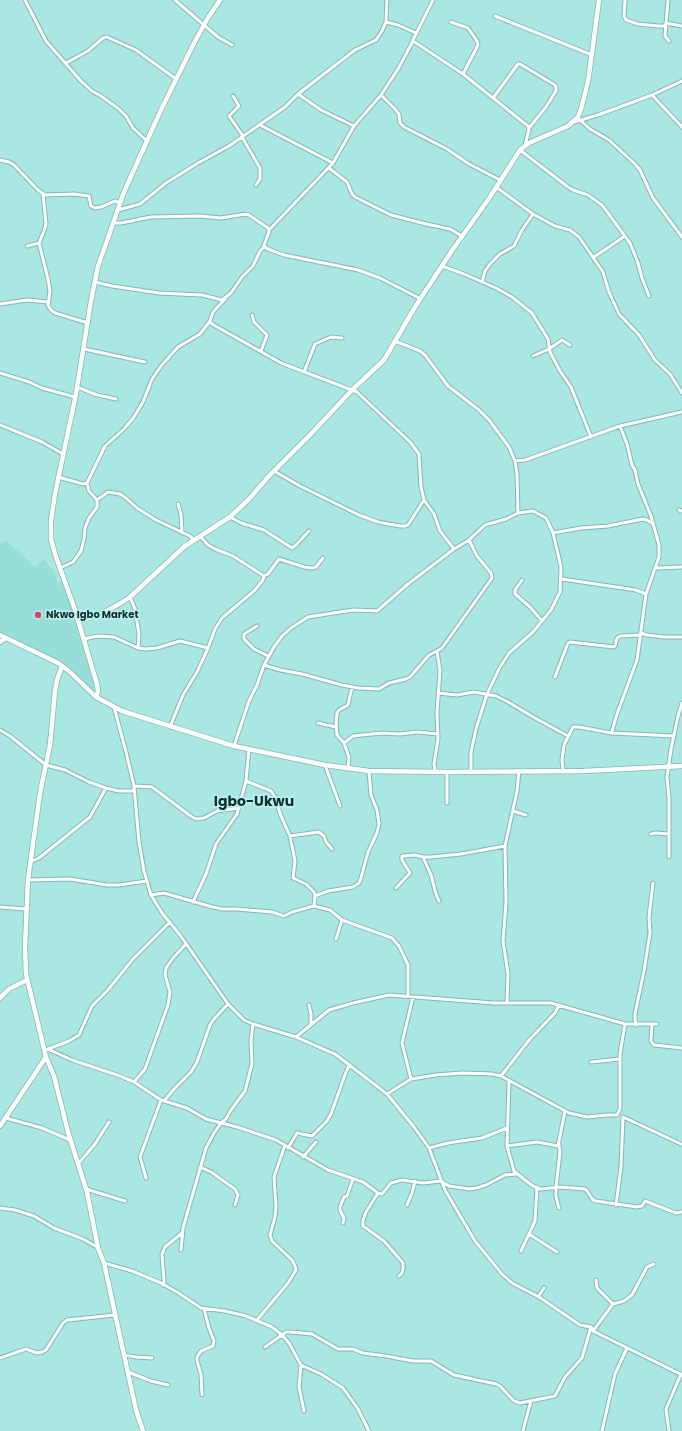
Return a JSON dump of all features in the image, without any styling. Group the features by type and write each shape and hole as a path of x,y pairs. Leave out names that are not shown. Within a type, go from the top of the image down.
{"main road":[{"path":"96,697 98,686 52,539 51,520 58,477 77,387 98,266 120,203 147,141 176,79 204,25 220,0"},
{"path":"78,621 111,609 130,597 175,553 230,517 310,436 352,390 381,364 442,266 520,150 525,145 574,122 578,117 588,82 599,0"},
{"path":"0,635 62,666 96,697 114,707 170,727 248,750 325,765 369,771 447,772 584,771 682,766"},
{"path":"0,642 6,638"},
{"path":"62,666 55,691 50,745 38,808 30,862 26,909 25,961 27,980 46,1049 46,1057 54,1076 86,1189 98,1248 104,1263 136,1410 143,1431"},
{"path":"92,693 98,686"},
{"path":"0,998 9,989 27,980"},
{"path":"0,1126 46,1057"}],"street":[{"path":"25,0 46,41 81,81 92,91 119,109 126,116 133,128 147,141"},
{"path":"175,0 218,37 232,45"},
{"path":"118,210 140,204 166,183 260,125 285,107 298,94 355,50 380,37 386,22 387,0"},
{"path":"60,568 73,562 81,551 85,528 89,518 97,507 97,500 89,491 87,484 105,446 134,417 143,402 152,379 161,366 174,351 200,334 210,321 213,312 252,266 260,251 264,247 269,230 333,164 354,126 381,95 407,55 416,33 433,0"},
{"path":"625,0 624,16 626,20 638,24 665,26 666,23 682,26"},
{"path":"668,0 665,36 669,41"},
{"path":"495,16 592,54"},
{"path":"386,22 416,33"},
{"path":"451,22 468,28 478,45 463,74"},
{"path":"66,63 88,51 107,36 136,50 176,79"},
{"path":"412,42 463,74 529,128"},
{"path":"494,98 518,64 555,85 556,91 546,108 529,128 525,145"},
{"path":"574,122 652,95 682,81"},
{"path":"298,94 321,110 354,126"},
{"path":"381,95 399,114 400,122 404,127 447,149 469,164 500,180"},
{"path":"652,95 682,127"},
{"path":"233,96 239,108 229,116 243,136 260,168 260,179 256,185"},
{"path":"581,109 585,119"},
{"path":"580,120 590,129 609,140 635,164 640,170 653,198 682,237"},
{"path":"260,125 333,164"},
{"path":"520,150 568,187 588,195 602,205 625,236 634,253 649,296"},
{"path":"0,160 9,162 43,194 46,224 39,243 48,279 50,291 48,302 50,308 55,313 88,323"},
{"path":"329,168 347,182 354,197 391,215 450,229 462,236"},
{"path":"496,187 533,214 555,226 575,234 594,257 603,272 609,292 619,314 639,335 655,360 670,374 682,393"},
{"path":"43,194 89,196 91,206 95,208 101,207 113,201 120,203"},
{"path":"113,222 121,224 151,217 200,216 221,218 246,214 258,220 269,230"},
{"path":"482,282 490,264 500,254 514,246 522,230 533,214"},
{"path":"594,257 625,236"},
{"path":"27,246 39,243"},
{"path":"264,247 284,255 369,273 386,280 421,299"},
{"path":"442,266 464,274 512,297 532,313 548,339 550,352 573,392 591,437"},
{"path":"95,282 159,293 202,295 219,300 225,299"},
{"path":"214,299 220,305"},
{"path":"0,304 27,300 48,302"},
{"path":"252,315 254,322 267,335 261,351"},
{"path":"210,321 212,324 281,363 352,390 365,399 410,442 417,451 420,461 421,487 424,500 434,514 440,531 454,549"},
{"path":"304,372 315,344 331,337 342,338"},
{"path":"533,356 549,349 562,340 570,345"},
{"path":"395,341 420,351 425,355 448,386 470,402 489,420 509,447 515,461 518,483 518,513"},
{"path":"84,349 146,362"},
{"path":"0,373 42,388 75,397"},
{"path":"77,387 97,395 116,399"},
{"path":"515,461 526,460 620,426 682,412"},
{"path":"0,425 42,442 63,454"},
{"path":"611,733 637,660 646,594 657,568 660,552 654,524 638,484 636,470 632,465 627,444 620,426"},
{"path":"274,471 300,486 359,515 378,522 405,526 408,524 424,500"},
{"path":"58,477 87,484"},
{"path":"97,500 108,492 120,494 137,508 156,520 194,540"},
{"path":"178,504 181,514 182,533"},
{"path":"234,746 247,705 257,685 268,656 282,636 291,628 308,617 353,610 377,611 408,584 454,549 469,540 485,525 506,519 518,513 533,511 541,515 548,522 553,533 560,560 562,579 558,598 542,621 505,658 487,694 476,729 472,752 471,771"},
{"path":"230,517 241,523 264,530 292,548 309,531"},
{"path":"553,533 581,528 608,526 636,520 648,521 654,524"},
{"path":"200,536 208,545 233,556 264,576"},
{"path":"264,665 352,687 379,689 395,680 406,679 429,655 442,648 492,578 491,573 477,556 469,540"},
{"path":"170,727 183,695 197,672 208,648 217,623 254,591 263,580 264,576 268,574 279,559 312,568 316,567 323,558"},
{"path":"657,568 682,567"},
{"path":"562,579 636,590 646,594"},
{"path":"522,580 515,590 515,594 530,607 542,621"},
{"path":"130,597 135,608 139,634 138,648"},
{"path":"257,626 244,634 244,639 254,649 268,656"},
{"path":"555,677 568,643 570,642 614,647 616,646 617,638 620,636 641,634 658,637 682,637"},
{"path":"83,639 98,636 114,637 138,648 146,649 157,648 180,642 208,648"},
{"path":"435,771 434,764 438,742 438,693 440,671 437,651"},
{"path":"348,769 349,757 344,742 337,735 336,727 337,713 348,705 352,687"},
{"path":"438,693 457,695 474,692 487,694 508,702 568,736"},
{"path":"669,858 669,797 667,777 674,736 682,703"},
{"path":"114,707 134,786 139,842 144,871 151,895 228,1004 244,1020 296,1037 335,1054 387,1094 429,1148 441,1181 449,1197 483,1252 502,1274 512,1283 538,1297 580,1325 591,1327"},
{"path":"318,723 336,727"},
{"path":"563,770 563,752 568,736 573,727 576,726 611,733 674,736"},
{"path":"0,730 46,765 65,770 93,784 106,788 119,791 134,791"},
{"path":"344,742 354,736 381,733 400,734 417,732 438,734"},
{"path":"193,902 206,874 216,844 237,814 246,781 248,750"},
{"path":"325,765 340,806"},
{"path":"315,896 328,891 353,887 359,883 368,852 377,833 379,824 377,810 371,795 369,771"},
{"path":"507,1002 508,974 504,941 506,903 505,846 519,771"},
{"path":"447,772 447,803"},
{"path":"246,781 271,791 275,797 281,816 290,836 295,861 293,878 311,888 315,896 314,906"},
{"path":"134,786 152,787 196,819 204,818 217,811 239,808"},
{"path":"30,862 39,858 90,817 106,788"},
{"path":"512,811 526,815"},
{"path":"290,836 320,832 332,849"},
{"path":"651,834 669,834"},
{"path":"396,888 410,873 402,860 402,856 415,855 423,857 461,854 505,846"},
{"path":"423,857 431,875 439,901"},
{"path":"28,880 70,880 107,885 147,882"},
{"path":"636,1025 635,1014 650,933 648,917 653,883"},
{"path":"151,895 164,893 222,909 272,912 284,916 292,912 314,906 330,910 342,920 392,938 399,946 408,965 408,996"},
{"path":"0,907 26,909"},
{"path":"336,939 342,920"},
{"path":"46,1049 68,1041 79,1035 92,1006 133,959 170,922"},
{"path":"134,1082 145,1069 168,1006 170,992 165,975 166,968 186,944"},
{"path":"296,1037 324,1013 333,1008 353,1002 389,995 461,1001 551,1003 625,1024 657,1024"},
{"path":"411,1079 402,1043 413,997"},
{"path":"146,1178 140,1157 162,1101 191,1072 197,1062 210,1025 228,1004"},
{"path":"309,1005 311,1024"},
{"path":"501,1076 530,1040 555,1013 559,1005"},
{"path":"181,1250 182,1233 206,1148 221,1123 226,1120 231,1110 245,1091 252,1064 251,1041 253,1024"},
{"path":"387,1094 411,1079 436,1075 484,1073 501,1076 540,1096 565,1112 587,1117 608,1114 616,1116 619,1112 620,1059 625,1024"},
{"path":"652,1024 651,1041 654,1045 682,1048"},
{"path":"46,1049 134,1082 162,1101 187,1108 206,1120 221,1123 276,1140 303,1157 328,1170 363,1182 380,1193 381,1198"},
{"path":"591,1062 620,1059"},
{"path":"288,1148 297,1133 312,1136 327,1121 333,1110 349,1066"},
{"path":"509,1080 507,1146 512,1167 516,1174 537,1188 549,1189 556,1187 585,1190 593,1200 596,1201 637,1207 642,1206 645,1201 676,1213 682,1212"},
{"path":"559,1208 556,1197 556,1187 560,1152 559,1145 565,1112"},
{"path":"619,1112 623,1117 681,1144"},
{"path":"616,1205 621,1168 623,1117"},
{"path":"6,1118 42,1128 71,1140"},
{"path":"78,1164 95,1144 110,1122"},
{"path":"429,1148 448,1143 482,1138 507,1128"},
{"path":"303,1157 316,1142"},
{"path":"507,1146 537,1142 557,1146 559,1145"},
{"path":"257,1320 288,1283 296,1270 292,1260 272,1241 270,1235 276,1206 274,1177 285,1145"},
{"path":"200,1167 211,1172 235,1189 238,1195 235,1205"},
{"path":"399,1276 404,1270 403,1263 384,1241 363,1226 363,1220 366,1212 387,1186 396,1181 402,1180 422,1183 441,1181 449,1186 469,1189 486,1185 505,1175 516,1174"},
{"path":"343,1223 344,1218 340,1207 344,1197 347,1196 353,1179"},
{"path":"406,1205 412,1193 415,1181"},
{"path":"521,1251 535,1221 537,1188"},
{"path":"86,1189 125,1202"},
{"path":"0,1208 15,1210 34,1216 54,1228 83,1239 98,1248"},
{"path":"163,1285 162,1254 165,1247 182,1233"},
{"path":"529,1234 557,1252"},
{"path":"104,1263 132,1271 163,1285 204,1309 231,1312 257,1320 272,1327 289,1343 301,1365 299,1387 304,1411"},
{"path":"593,1331 613,1304 624,1301 632,1295 648,1267 654,1264"},
{"path":"596,1280 596,1288 613,1304"},
{"path":"538,1297 544,1288"},
{"path":"202,1395 201,1374 197,1357 201,1351 213,1346 214,1341 204,1309"},
{"path":"0,1358 26,1349 37,1352 46,1350 62,1323 66,1320 115,1315"},
{"path":"591,1327 593,1331 681,1374 666,1409 669,1431"},
{"path":"265,1347 286,1332 306,1333 317,1336 338,1349 353,1349 363,1353 413,1361 431,1361 454,1375 496,1384 517,1402 523,1403 531,1400 555,1396 565,1377 582,1358 591,1327"},
{"path":"602,1431 615,1374 627,1348"},
{"path":"124,1355 152,1358"},
{"path":"301,1365 321,1374 343,1388 358,1409 369,1431"},
{"path":"128,1372 151,1381 168,1385"},
{"path":"294,1389 299,1387"},
{"path":"523,1431 531,1400"}],"shaded area":[{"name":"Nkwo Igbo Market","path":"6,540 35,567 44,559 55,574 58,582 64,580 96,685 93,690 62,664 0,632 0,545"}],"place":[{"name":"Nkwo Igbo Market","path":"38,615"}],"district":[{"name":"Igbo-Ukwu","path":"254,802"}]}
